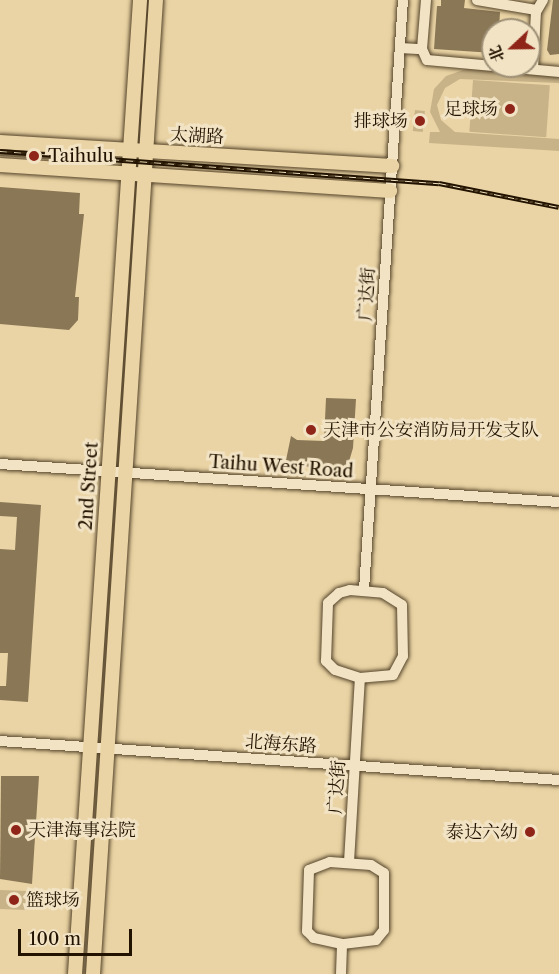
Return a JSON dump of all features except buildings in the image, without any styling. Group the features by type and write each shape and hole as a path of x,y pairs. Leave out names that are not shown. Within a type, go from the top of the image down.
{"main road":[{"name":"2nd Street","path":"75,974 140,0"},
{"name":"2nd Street","path":"93,974 156,0"},
{"name":"太湖路","path":"0,142 392,166"},
{"path":"0,165 390,191"}],"street":[{"name":"广达街","path":"364,590 403,0"},
{"path":"426,0 422,49 431,62 481,65"},
{"path":"477,0 536,10"},
{"path":"536,18 536,10 543,0"},
{"path":"399,48 422,49"},
{"path":"541,70 559,72"},
{"name":"Taihu West Road","path":"0,464 108,475"},
{"name":"Taihu West Road","path":"0,470 559,502"},
{"name":"Taihu West Road","path":"371,492 559,507"},
{"path":"364,590 398,600 405,617 399,670 386,677 360,678 329,666 323,650 328,603 339,593 364,590"},
{"name":"广达街","path":"349,862 360,678"},
{"name":"北海东路","path":"0,741 559,780"},
{"path":"349,862 379,866 384,873 384,930 371,943 342,944 314,938 307,931 309,870 320,863 349,862"},
{"path":"341,974 342,944"}],"shaded area":[{"path":"466,69 481,70 481,78 541,78 541,75 559,76 559,83 460,79 445,88 437,105 441,120 455,132 559,139 559,151 429,143 430,132 440,132 430,112 434,89 446,76"},
{"name":"足球场","path":"473,80 550,85 546,137 469,132"},
{"name":"排球场","path":"415,110 425,111 423,132 413,131"},
{"name":"篮球场","path":"0,890 28,891 27,910 0,909"}],"railway":[{"path":"0,151 439,183 559,207"}],"place":[{"name":"足球场","path":"510,109"},
{"name":"排球场","path":"420,121"},
{"name":"Taihulu","path":"34,156"},
{"name":"天津市公安消防局开发支队","path":"311,430"},
{"name":"天津海事法院","path":"16,830"},
{"name":"泰达六幼","path":"530,832"},
{"name":"篮球场","path":"14,900"}]}
